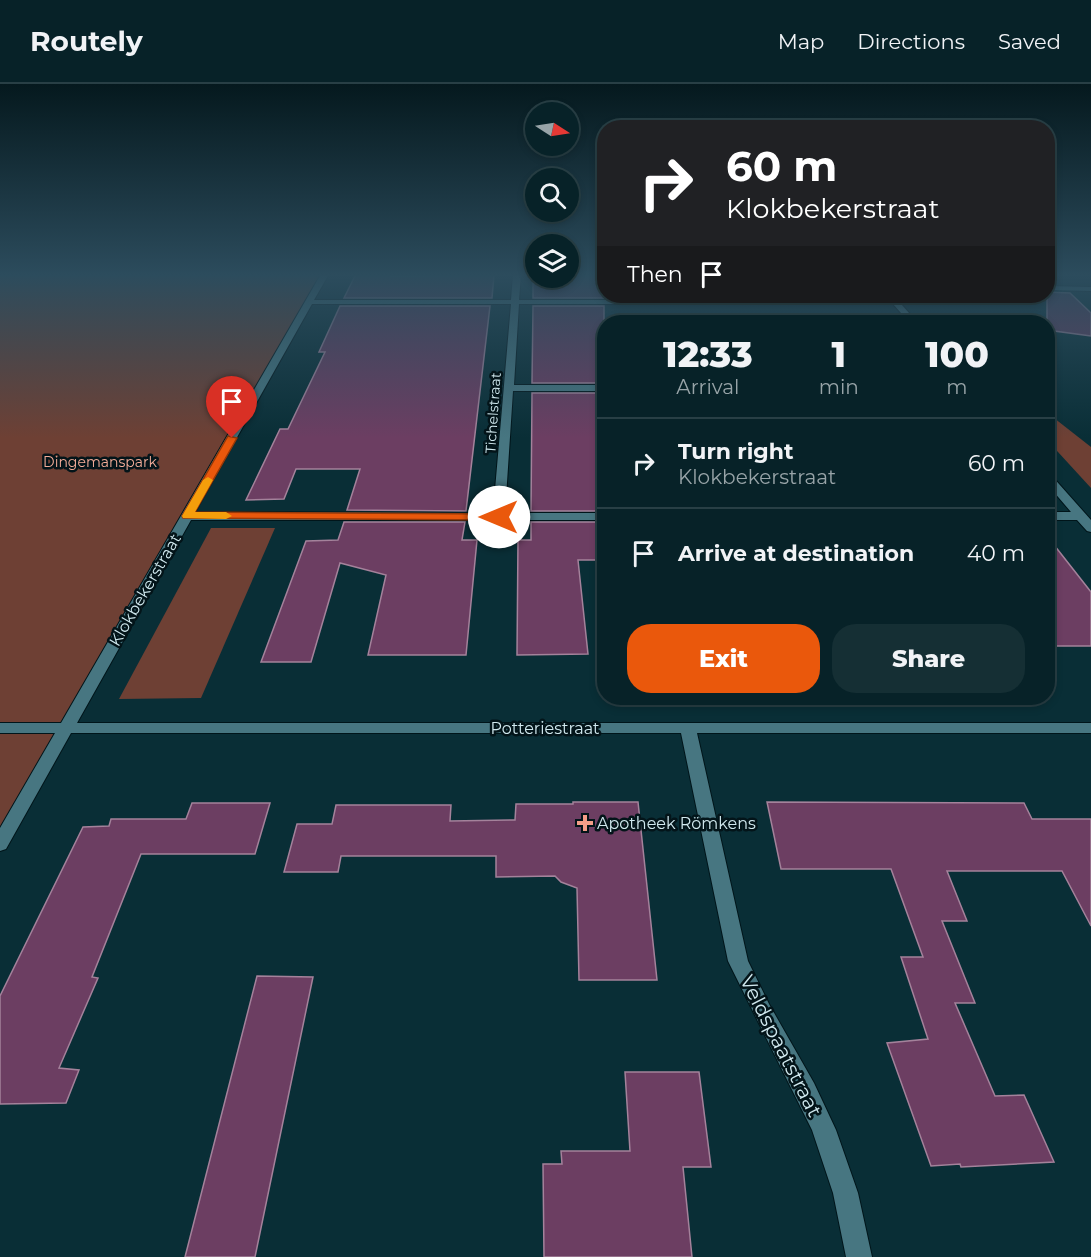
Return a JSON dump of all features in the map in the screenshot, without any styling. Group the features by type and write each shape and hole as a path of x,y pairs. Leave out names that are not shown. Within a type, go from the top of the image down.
{"street":[{"name":"Klokbekerstraat","path":"0,844 295,329"},
{"name":"Tichelstraat","path":"499,517 513,329"},
{"path":"509,388 597,388"},
{"path":"1055,486 1091,528"},
{"path":"187,516 597,517"},
{"path":"1055,516 1080,516"},
{"name":"Veldspaatstraat","path":"688,727 738,961 752,995 807,1093 845,1190 860,1257"},
{"name":"Potteriestraat","path":"0,728 1091,728"}],"green space":[{"name":"Dingemanspark","path":"0,329 292,329 0,834"},
{"path":"1055,419 1091,447 1091,488 1055,449"},
{"path":"211,528 275,528 201,698 119,699"}],"building":[{"path":"330,329 487,329 466,511 347,510 360,469 296,469 284,499 246,500 280,429 288,429 325,352 319,352"},
{"path":"533,329 597,329 597,383 532,383"},
{"path":"1055,329 1091,329 1091,336 1055,331"},
{"path":"532,393 597,393 597,511 531,511"},
{"path":"344,522 465,522 462,540 477,540 466,655 368,655 386,575 340,563 311,662 261,662 306,541 338,540"},
{"path":"531,522 597,522 597,560 578,560 588,654 517,655 518,540 531,540"},
{"path":"1055,546 1091,592 1091,646 1055,646"},
{"path":"573,802 638,802 657,980 579,980 577,888 561,882 555,876 496,877 496,856 341,856 338,872 284,872 297,824 332,824 336,805 451,805 450,821 515,820 516,804 573,804"},
{"path":"767,802 1024,803 1032,819 1091,819 1091,926 1062,871 947,871 967,921 942,921 975,1003 955,1003 995,1096 1024,1095 1054,1162 961,1167 960,1164 931,1166 887,1043 928,1039 901,957 923,957 891,869 781,869"},
{"path":"192,803 270,803 255,854 141,854 92,977 98,978 59,1068 79,1070 66,1103 0,1104 0,996 83,827 109,826 111,819 186,819"},
{"path":"257,976 313,977 255,1257 185,1257"},
{"path":"625,1072 699,1072 711,1167 683,1167 692,1257 544,1257 543,1164 562,1164 561,1151 630,1151"}],"slow traffic":[{"path":"208,480 187,516 226,516"}],"place":[{"name":"Apotheek Römkens","path":"585,823"}],"route":[{"path":"232,438 187,516 499,517"}]}
